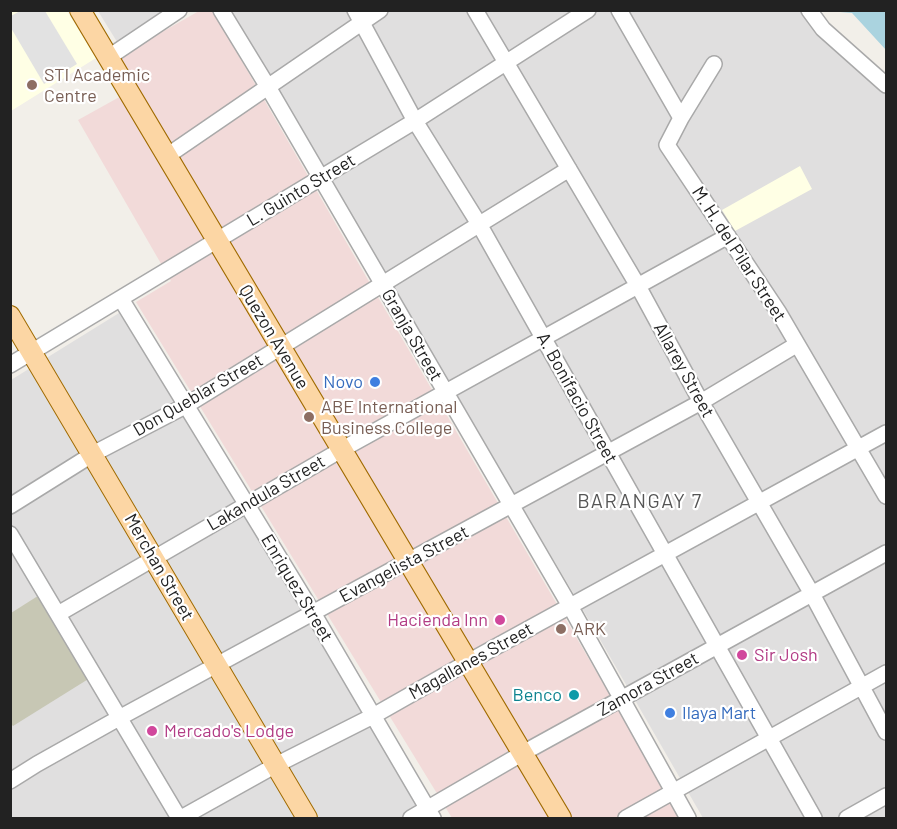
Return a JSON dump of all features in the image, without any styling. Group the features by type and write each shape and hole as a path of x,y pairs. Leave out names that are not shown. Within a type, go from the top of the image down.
{"main road":[{"name":"Quezon Avenue","path":"80,10 561,819"},
{"name":"Merchan Street","path":"10,316 33,351 307,819"}],"street":[{"path":"109,57 179,10"},
{"name":"Granja Street","path":"221,10 570,606 688,819"},
{"path":"167,156 268,87 358,17 380,10"},
{"name":"Allarey Street","path":"475,10 638,286 700,402 812,594 886,732"},
{"name":"L. Guinto Street","path":"10,365 415,121 588,10"},
{"path":"619,10 681,117 714,64"},
{"path":"809,10 823,29 886,85"},
{"name":"A. Bonifacio Street","path":"358,17 415,121 479,224 544,338 814,819"},
{"name":"M. H. del Pilar Street","path":"681,117 667,145 779,313 886,496"},
{"name":"Don Queblar Street","path":"10,506 93,454 185,406 569,169"},
{"name":"Lakandula Street","path":"58,614 245,504 728,236"},
{"name":"Enriquez Street","path":"121,299 313,613 430,814"},
{"name":"Evangelista Street","path":"10,781 119,718 700,402 796,345"},
{"name":"Magallanes Street","path":"180,819 276,765 373,716 758,501 886,433"},
{"path":"10,534 180,819"},
{"name":"Zamora Street","path":"411,819 430,814 523,753 886,553"},
{"path":"626,819 886,673"},
{"path":"847,819 886,796"}],"shaded area":[{"name":"STI Academic Centre","path":"11,11 67,11 96,58 11,111"},
{"path":"20,11 45,11 77,64 44,84 11,28 11,16"},
{"path":"98,11 176,11 119,45"},
{"path":"199,11 213,11 680,818 452,818 136,302 171,281 78,120 123,95 104,65"},
{"path":"228,11 805,11 816,33 886,93 886,818 703,818 572,591"},
{"path":"800,166 812,189 735,231 722,210"},
{"path":"119,313 303,602 433,818 11,818 11,380"},
{"path":"41,594 90,678 13,726 11,724 11,613"}],"water":[{"path":"828,11 886,11 886,50 852,13"}],"place":[{"name":"STI Academic Centre","path":"32,85"},
{"name":"Novo","path":"375,382"},
{"name":"ABE International Business College","path":"309,417"},
{"name":"Hacienda Inn","path":"500,620"},
{"name":"ARK","path":"561,629"},
{"name":"Sir Josh","path":"742,655"},
{"name":"Benco","path":"574,695"},
{"name":"Ilaya Mart","path":"670,713"},
{"name":"Mercado's Lodge","path":"152,731"}],"district":[{"name":"BARANGAY 7","path":"640,501"}]}
